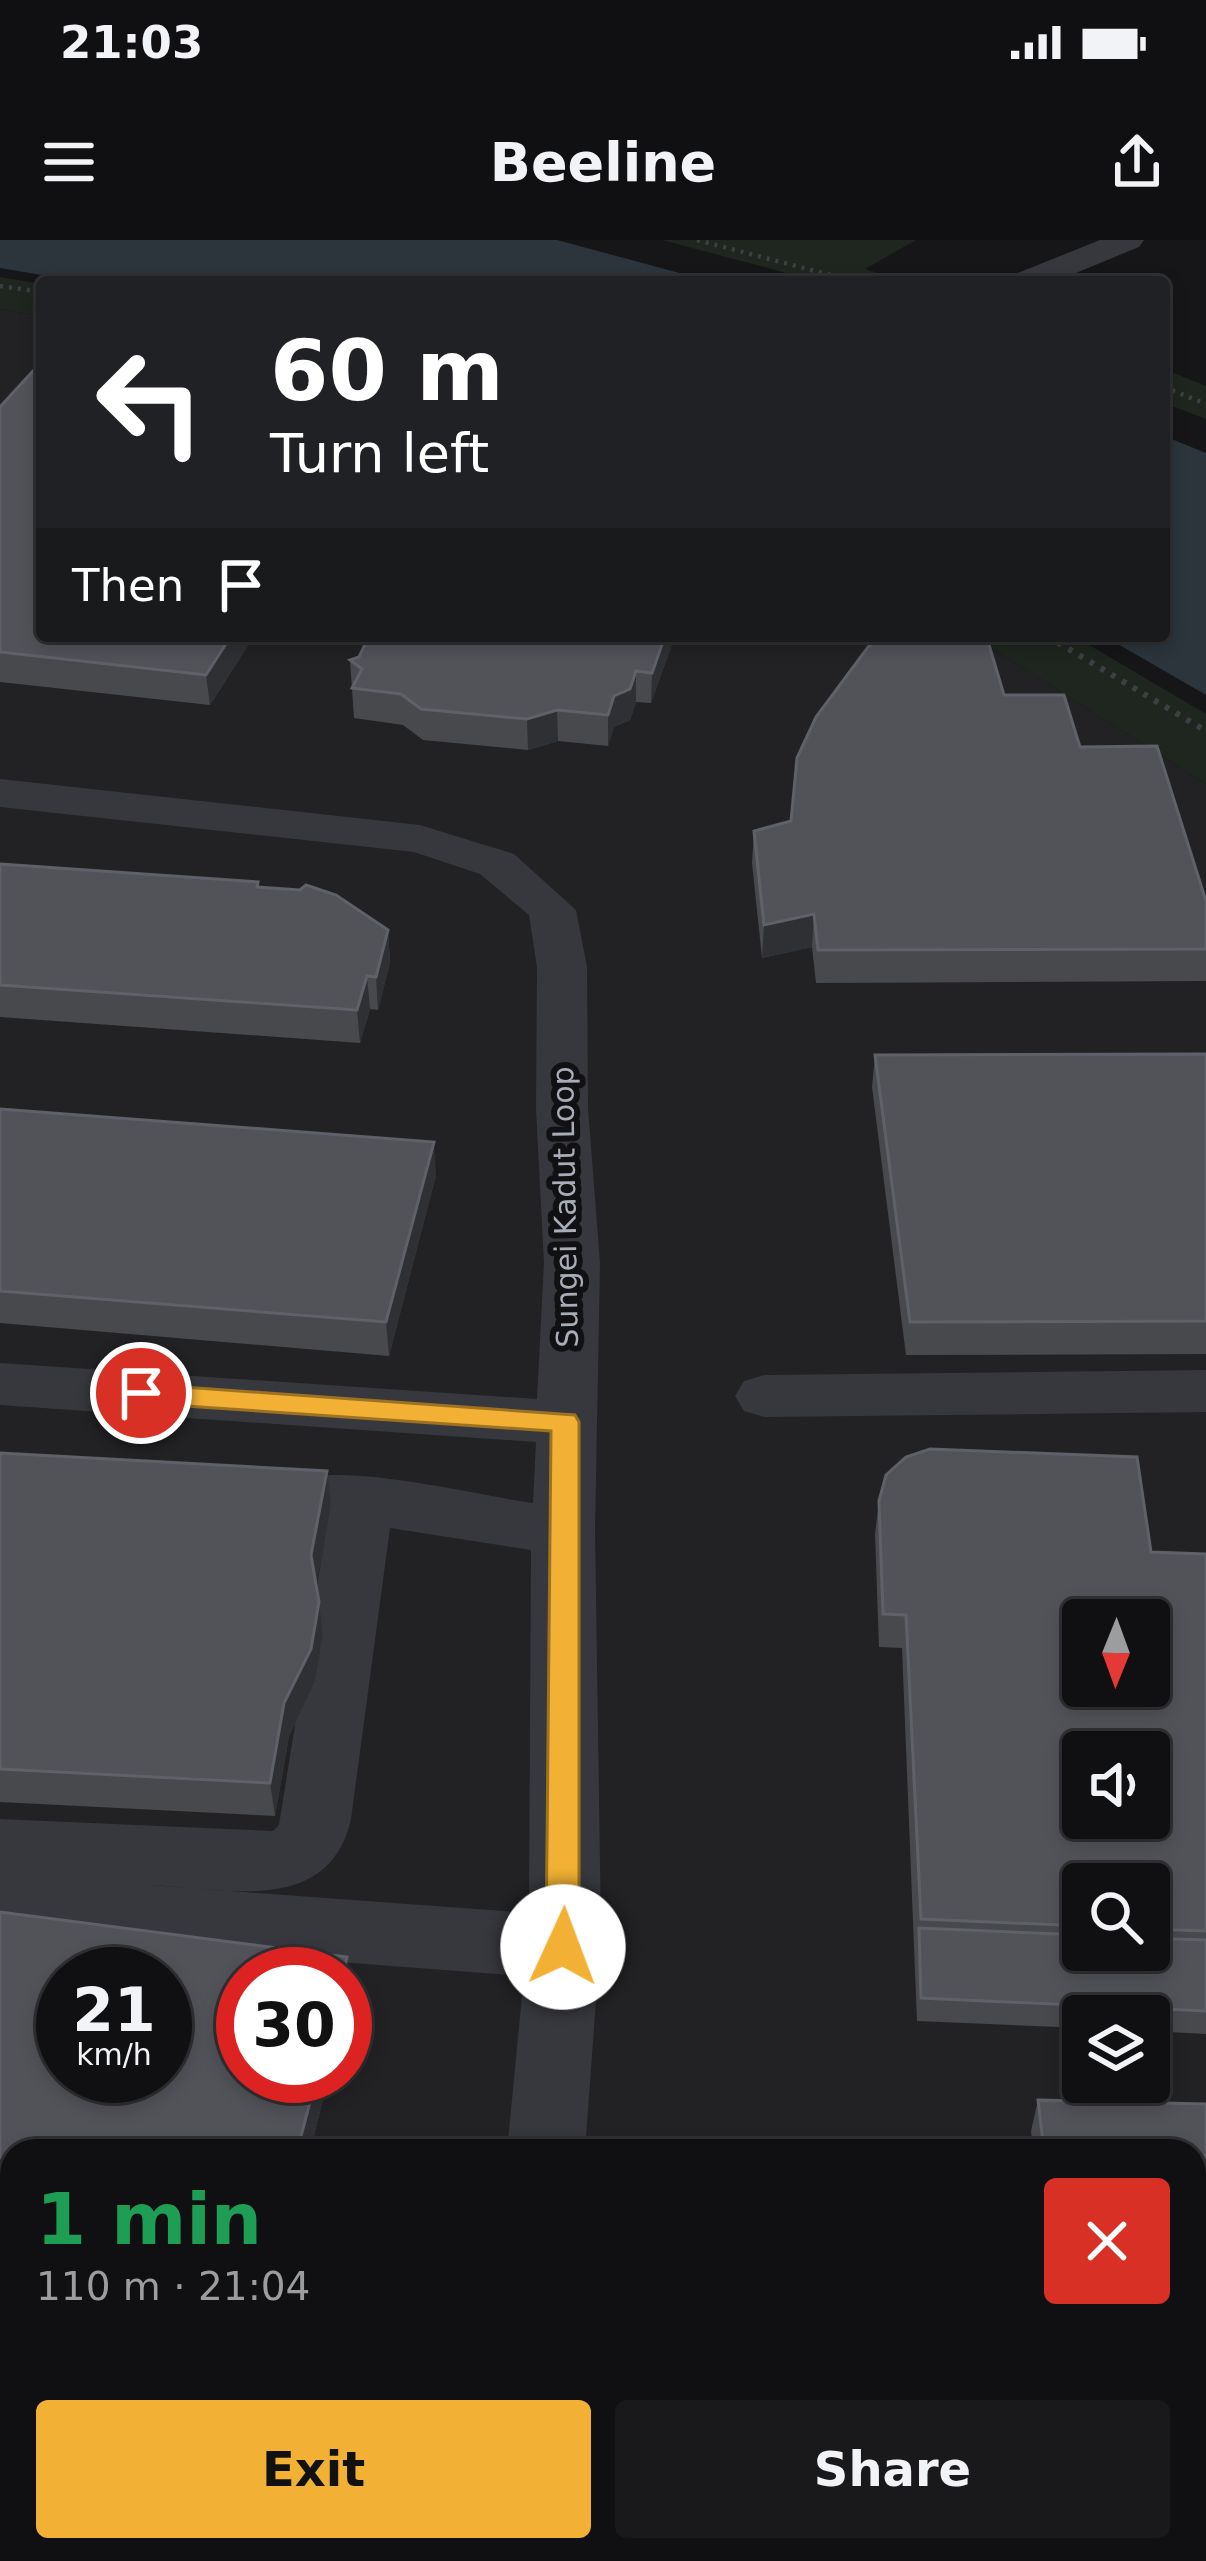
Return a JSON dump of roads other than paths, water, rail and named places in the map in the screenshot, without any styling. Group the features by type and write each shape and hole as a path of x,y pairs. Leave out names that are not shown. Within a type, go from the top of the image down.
{"street":[{"path":"1039,276 1128,240"},
{"name":"Sungei Kadut Loop","path":"0,793 420,839 497,864 552,910 562,967 562,1108 572,1263 562,1531 563,1947 547,2139"},
{"path":"0,1384 565,1422"},
{"path":"765,1396 1206,1390"},
{"path":"272,1491 363,1497 562,1531"},
{"path":"0,1850 280,1861 301,1852 312,1841 316,1820 363,1497"},
{"path":"0,1906 563,1947"}]}
